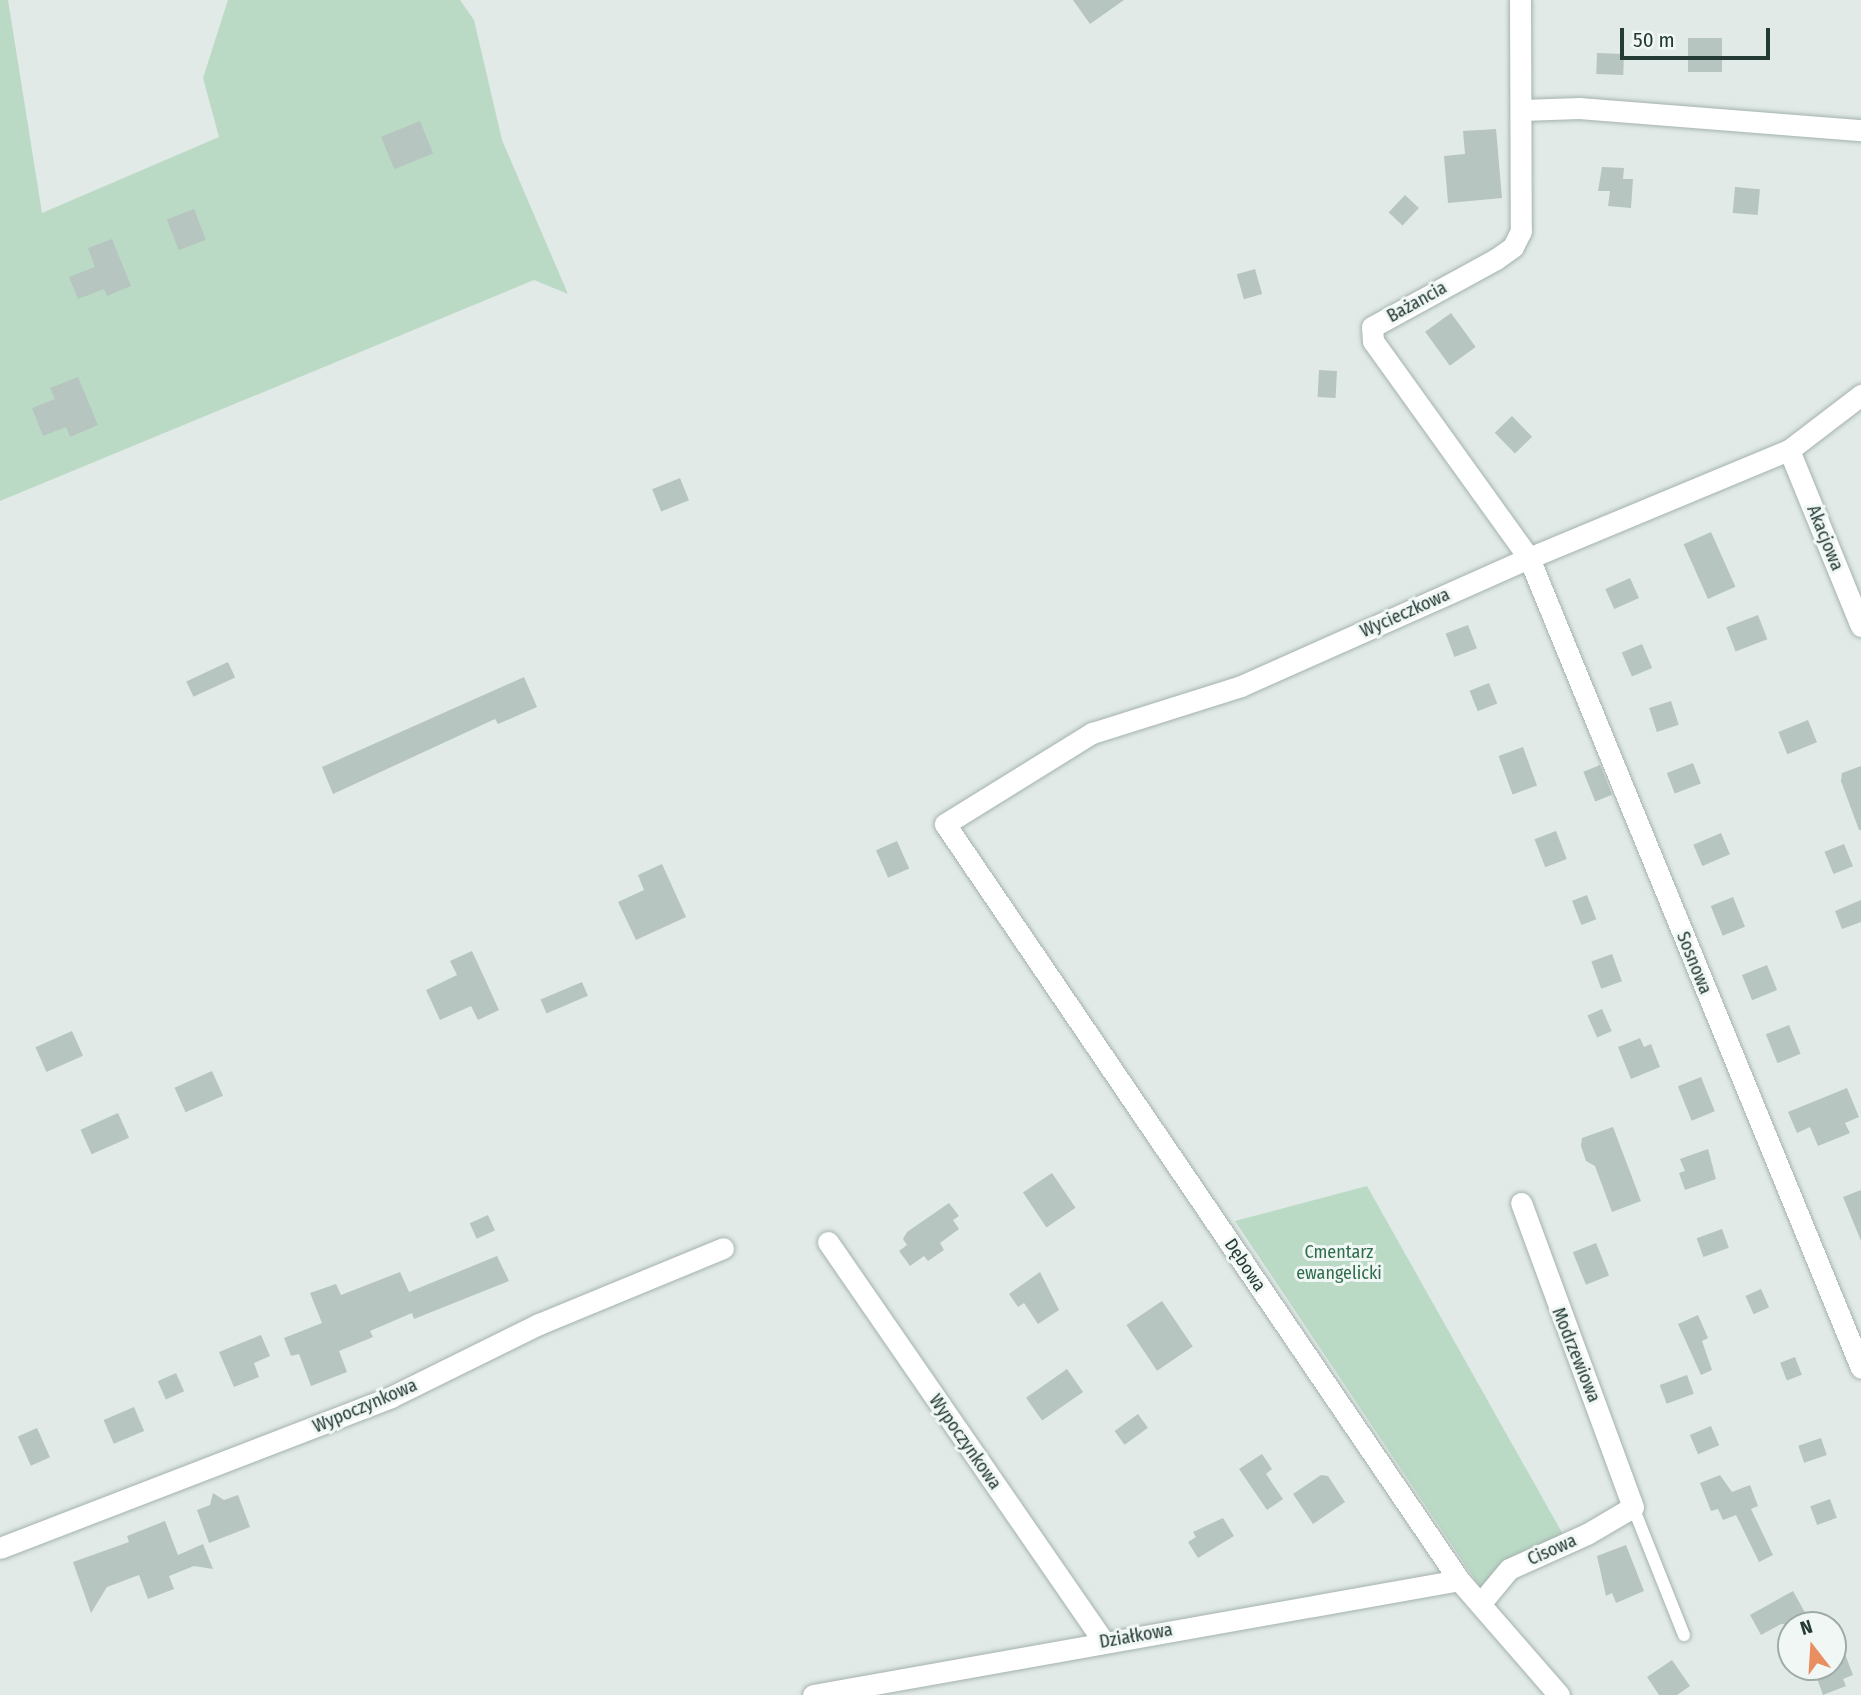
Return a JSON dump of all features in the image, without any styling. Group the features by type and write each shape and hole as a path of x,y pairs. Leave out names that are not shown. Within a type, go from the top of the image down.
{"street":[{"name":"Bażancia","path":"1520,0 1521,231 1513,247 1372,327 1373,341 1529,558"},
{"path":"1522,110 1579,108 1861,130"},
{"name":"Wycieczkowa","path":"945,824 1092,733 1241,686 1529,558 1789,450 1861,395"},
{"name":"Akacjowa","path":"1789,450 1861,626"},
{"name":"Sosnowa","path":"1529,558 1861,1368"},
{"name":"Dębowa","path":"945,824 1459,1580 1559,1695"},
{"name":"Modrzewiowa","path":"1521,1203 1633,1507"},
{"name":"Wypoczynkowa","path":"828,1242 1104,1642"},
{"name":"Wypoczynkowa","path":"0,1548 391,1397 539,1324 723,1248"},
{"name":"Cisowa","path":"1480,1604 1509,1569 1587,1534 1633,1507"},
{"name":"Działkowa","path":"813,1695 1459,1580"}],"lane":[{"path":"1633,1507 1684,1635"}],"green space":[{"path":"0,0 8,0 42,213 219,137 203,78 228,0 460,0 474,20 502,140 568,294 534,280 0,501"},
{"name":"Cmentarz ewangelicki","path":"1367,1186 1565,1538 1482,1590 1235,1221"}],"building":[{"path":"1073,0 1124,0 1090,24"},
{"path":"1688,38 1722,38 1722,72 1688,72"},
{"path":"1597,53 1624,54 1623,75 1596,74"},
{"path":"420,121 433,153 394,169 381,137"},
{"path":"1496,129 1502,198 1448,203 1444,156 1465,154 1463,131"},
{"path":"1602,167 1624,168 1623,179 1633,179 1631,208 1608,206 1610,191 1598,191"},
{"path":"1735,187 1760,189 1758,215 1733,213"},
{"path":"1405,195 1419,208 1403,226 1389,213"},
{"path":"194,209 206,240 179,250 167,219"},
{"path":"112,239 131,286 107,296 104,289 78,299 69,277 95,267 88,248"},
{"path":"1255,269 1262,294 1244,299 1237,274"},
{"path":"1451,313 1476,347 1450,366 1425,332"},
{"path":"1319,370 1337,371 1336,398 1318,397"},
{"path":"78,377 98,425 70,437 66,427 43,436 32,408 55,399 50,388"},
{"path":"1512,416 1532,437 1515,454 1495,433"},
{"path":"680,478 689,500 661,511 652,489"},
{"path":"1711,532 1735,587 1708,599 1684,544"},
{"path":"1630,578 1639,598 1614,609 1605,589"},
{"path":"1758,615 1767,639 1736,651 1726,627"},
{"path":"1468,625 1477,648 1455,657 1446,634"},
{"path":"1642,644 1652,668 1632,677 1622,653"},
{"path":"228,662 235,677 193,697 186,681"},
{"path":"524,677 537,707 498,724 495,719 333,794 322,767"},
{"path":"1489,683 1497,703 1478,711 1470,691"},
{"path":"1671,701 1679,725 1657,732 1649,708"},
{"path":"1808,720 1817,742 1787,754 1778,732"},
{"path":"1523,747 1537,786 1513,794 1499,756"},
{"path":"1693,763 1701,784 1675,794 1667,773"},
{"path":"1600,765 1612,795 1595,801 1583,772"},
{"path":"1861,766 1859,830 1841,781 1842,773"},
{"path":"1556,831 1567,859 1545,867 1535,839"},
{"path":"1721,833 1730,854 1702,866 1693,845"},
{"path":"897,841 909,868 888,878 876,850"},
{"path":"1844,844 1853,866 1834,874 1825,852"},
{"path":"662,864 686,917 636,940 618,902 644,890 638,875"},
{"path":"1587,895 1596,919 1581,925 1572,901"},
{"path":"1733,897 1745,927 1723,936 1711,906"},
{"path":"1861,900 1861,922 1842,929 1835,911"},
{"path":"472,951 499,1010 478,1020 471,1006 440,1020 426,990 457,975 450,961"},
{"path":"1612,954 1622,981 1601,989 1591,962"},
{"path":"1767,965 1777,990 1752,1000 1742,975"},
{"path":"582,982 588,996 546,1013 541,1000"},
{"path":"1602,1009 1612,1031 1597,1037 1587,1016"},
{"path":"1789,1025 1801,1054 1777,1063 1766,1034"},
{"path":"72,1031 83,1056 46,1072 35,1047"},
{"path":"1640,1038 1644,1047 1651,1044 1660,1067 1631,1079 1618,1047"},
{"path":"212,1071 223,1096 186,1112 175,1088"},
{"path":"1701,1077 1715,1111 1692,1121 1678,1086"},
{"path":"1847,1088 1859,1117 1845,1123 1850,1133 1818,1146 1810,1127 1797,1133 1788,1112"},
{"path":"118,1113 129,1138 92,1154 81,1130"},
{"path":"1613,1127 1641,1201 1612,1212 1595,1166 1586,1161 1581,1146 1582,1138"},
{"path":"1708,1149 1716,1179 1685,1190 1679,1173 1685,1171 1680,1159"},
{"path":"1052,1173 1075,1208 1046,1227 1023,1193"},
{"path":"1861,1190 1861,1241 1843,1197"},
{"path":"949,1203 959,1216 953,1220 959,1229 940,1243 944,1250 928,1261 924,1256 910,1266 899,1251 907,1245 903,1239 907,1232"},
{"path":"488,1215 495,1231 477,1239 470,1223"},
{"path":"1722,1229 1729,1248 1703,1257 1697,1238"},
{"path":"1596,1243 1609,1275 1586,1285 1573,1252"},
{"path":"497,1256 509,1281 414,1319 412,1313 370,1331 373,1337 339,1351 347,1372 311,1386 299,1354 291,1356 284,1338 322,1323 310,1293 336,1284 341,1295 400,1272 409,1292"},
{"path":"1040,1272 1059,1310 1038,1324 1024,1303 1018,1307 1009,1294"},
{"path":"1761,1289 1769,1307 1754,1314 1745,1296"},
{"path":"1162,1301 1193,1347 1157,1371 1126,1325"},
{"path":"1698,1315 1708,1338 1702,1341 1712,1370 1701,1375 1678,1324"},
{"path":"261,1335 270,1356 254,1363 259,1377 234,1387 219,1352"},
{"path":"1795,1357 1802,1375 1787,1380 1780,1363"},
{"path":"1067,1369 1083,1392 1042,1421 1026,1398"},
{"path":"176,1373 184,1391 166,1399 158,1381"},
{"path":"1687,1375 1694,1394 1667,1404 1660,1385"},
{"path":"134,1407 144,1431 114,1444 104,1420"},
{"path":"1138,1414 1148,1428 1125,1445 1115,1431"},
{"path":"1711,1426 1719,1445 1698,1454 1690,1435"},
{"path":"37,1428 50,1457 31,1466 18,1437"},
{"path":"1821,1438 1827,1455 1804,1463 1798,1446"},
{"path":"1262,1454 1272,1469 1266,1474 1283,1499 1267,1510 1239,1469"},
{"path":"1321,1475 1328,1476 1345,1502 1313,1524 1293,1494"},
{"path":"1720,1475 1732,1492 1750,1485 1758,1506 1751,1509 1773,1555 1759,1562 1736,1515 1723,1520 1718,1509 1711,1511 1700,1483"},
{"path":"213,1493 224,1500 238,1495 250,1527 209,1543 197,1510 210,1505"},
{"path":"1830,1499 1837,1518 1817,1525 1810,1506"},
{"path":"1223,1518 1234,1536 1198,1558 1188,1542 1196,1537 1193,1532"},
{"path":"165,1521 178,1555 203,1544 213,1569 194,1566 169,1576 174,1589 148,1599 139,1575 107,1587 91,1613 73,1562 129,1542 127,1536"},
{"path":"1626,1545 1644,1591 1616,1603 1612,1593 1606,1596 1597,1556"},
{"path":"1793,1591 1804,1611 1777,1611 1777,1626 1761,1635 1750,1615"},
{"path":"1847,1659 1853,1675 1847,1677"},
{"path":"1672,1660 1690,1686 1677,1695 1659,1695 1647,1677"},
{"path":"1818,1681 1844,1681 1846,1686 1823,1695"}]}
